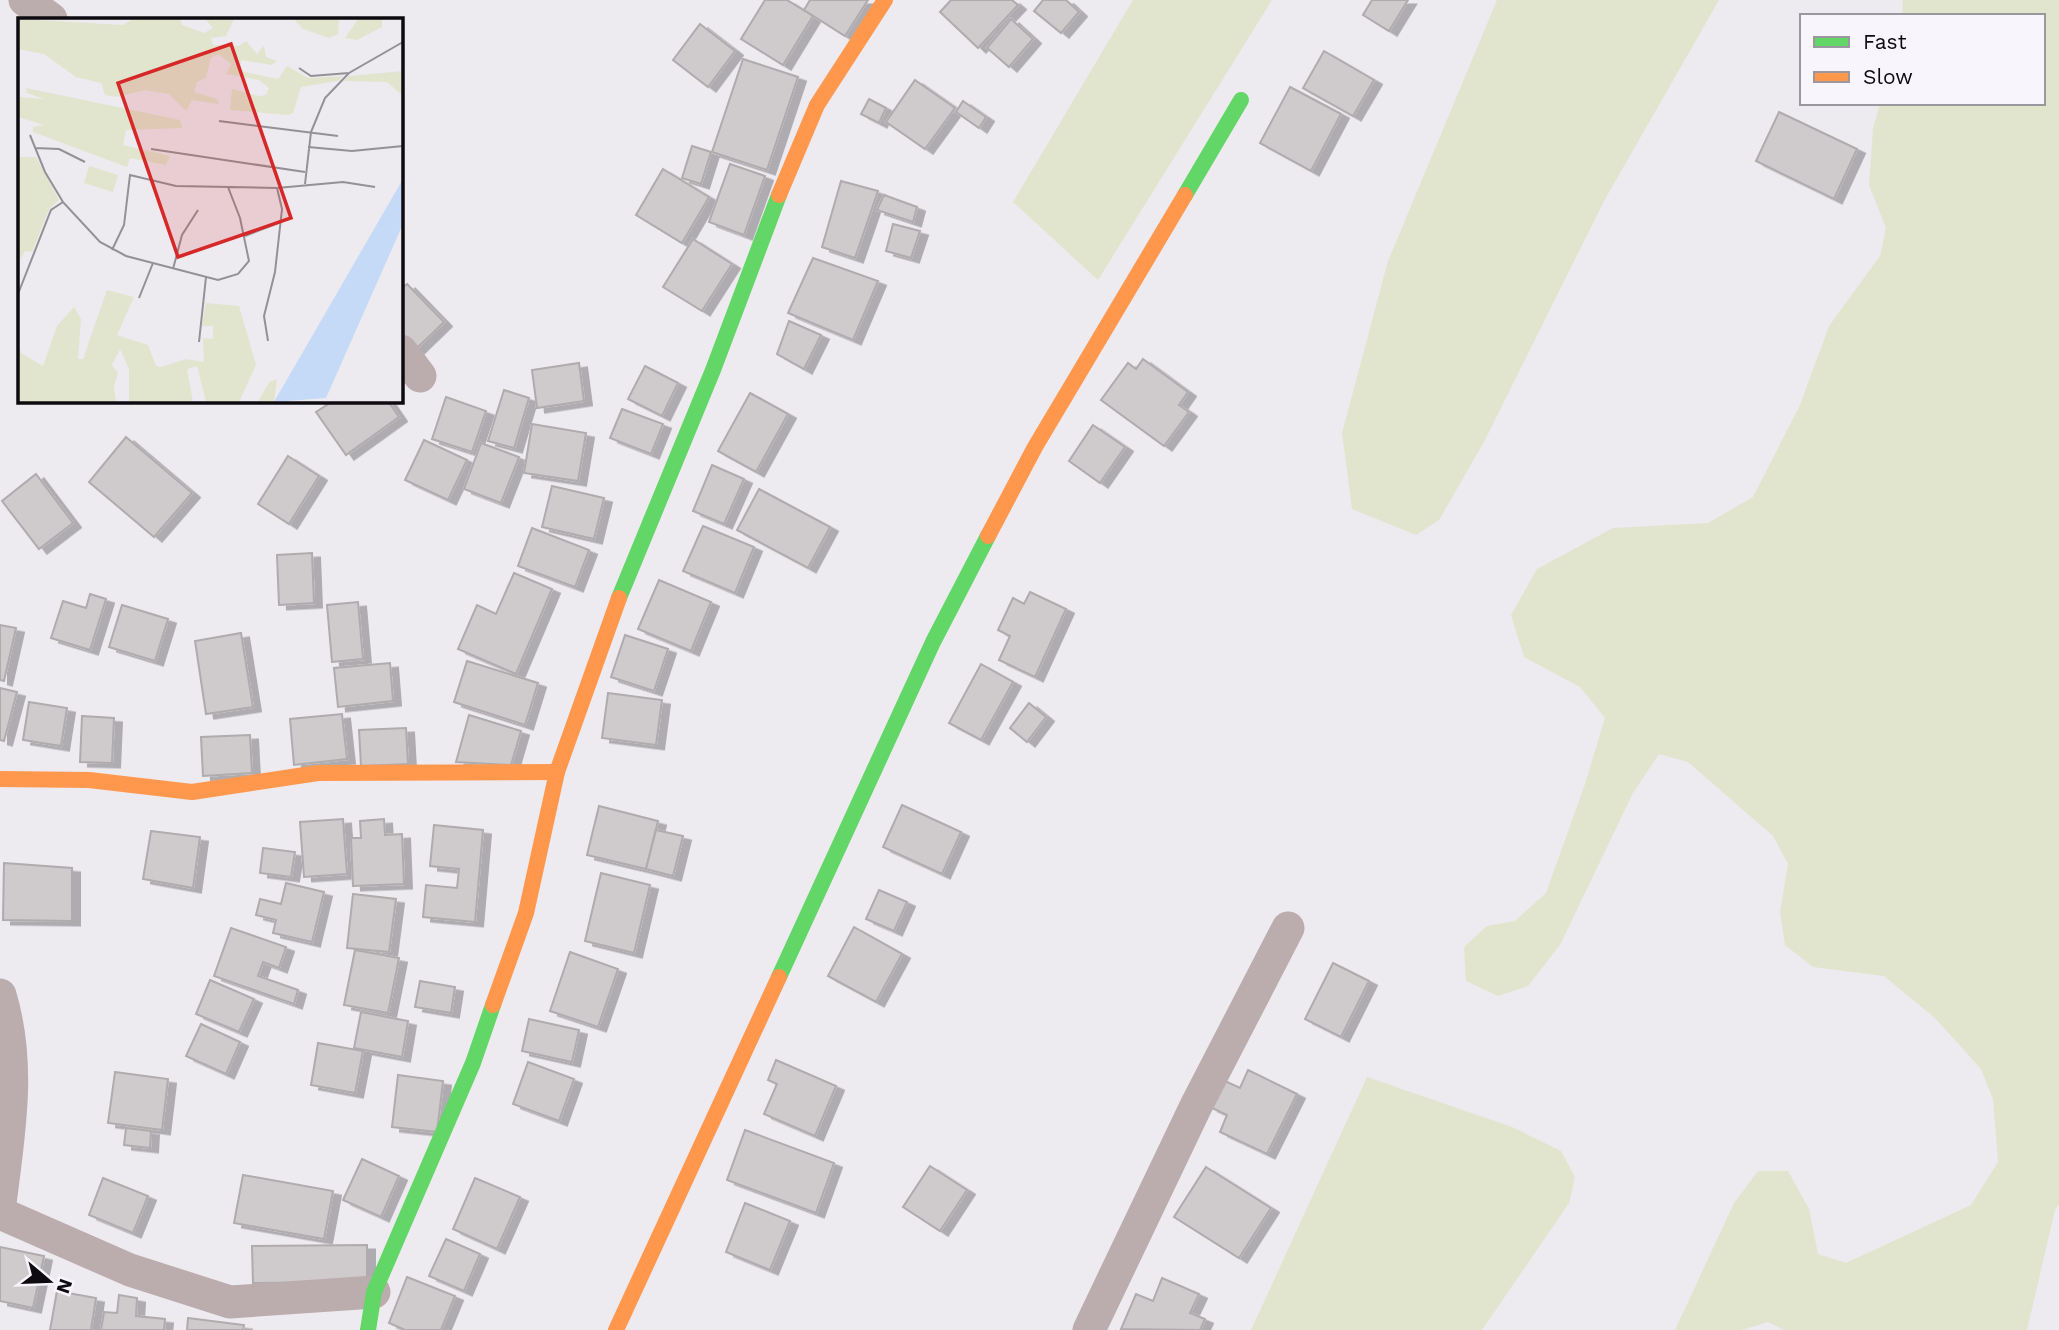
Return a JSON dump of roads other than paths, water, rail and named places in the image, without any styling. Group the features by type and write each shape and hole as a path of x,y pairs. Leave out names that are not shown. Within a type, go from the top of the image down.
{"street":[{"path":"25,0 50,18"},
{"path":"368,1330 374,1292 473,1063 526,914 556,772 604,633 713,370 761,239 817,105 885,0"},
{"path":"616,1330 933,642 1035,447 1241,100"},
{"path":"0,779 89,780 192,792 318,773 556,772"},
{"path":"1089,1330 1196,1106 1288,928"},
{"path":"0,995 9,1024 13,1100 0,1203"},
{"path":"0,1213 130,1270 230,1301 374,1292"}]}
